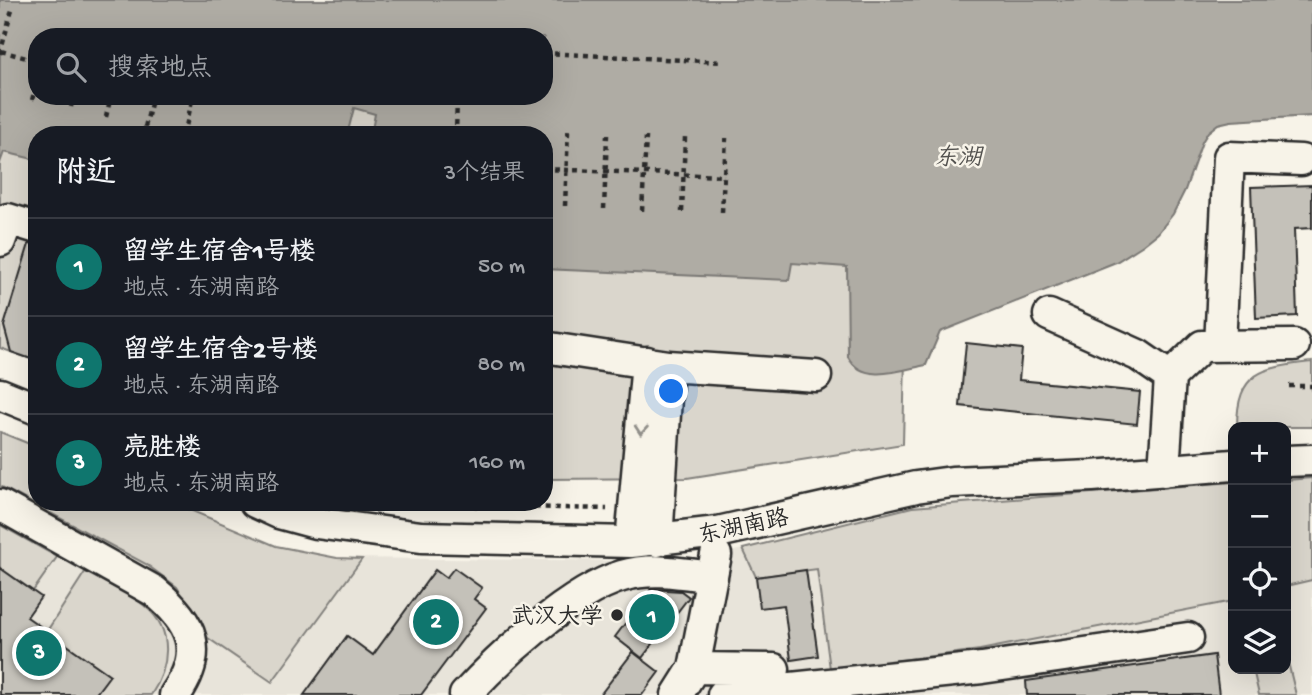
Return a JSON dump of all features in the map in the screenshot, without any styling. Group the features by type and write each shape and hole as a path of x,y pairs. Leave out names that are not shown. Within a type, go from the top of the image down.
{"street":[{"path":"1220,345 1229,156 1301,159"},
{"path":"0,241 8,219 28,225"},
{"path":"1049,315 1138,355 1170,377"},
{"path":"1164,471 1170,377 1202,346 1294,345"},
{"path":"553,348 657,364 816,376"},
{"path":"644,542 657,364"},
{"path":"0,394 28,405"},
{"path":"1291,461 1312,460"},
{"name":"东湖南路","path":"275,511 316,523 421,537 644,542 718,532 916,487 952,482 1228,465"},
{"path":"0,505 154,591 183,618 192,650 190,668 175,695"},
{"path":"465,695 538,626 583,595 606,583 628,575 714,566 694,668 677,695"},
{"path":"723,695 983,681 1188,638"},
{"path":"694,668 774,669"}],"path":[{"path":"13,6 0,52 28,59"},
{"path":"553,53 723,62"},
{"path":"106,117 109,105"},
{"path":"145,126 151,105"},
{"path":"186,126 191,105"},
{"path":"456,126 457,105"},
{"path":"565,206 568,131"},
{"path":"604,209 607,135"},
{"path":"642,211 646,137"},
{"path":"682,212 685,138"},
{"path":"722,212 726,138"},
{"path":"553,169 724,176"},
{"path":"1289,386 1312,386"}],"shaded area":[{"path":"0,0 697,0 912,53 903,444 687,478 553,479 553,126 28,126 28,358 0,348"},
{"path":"1312,362 1312,427 1291,427 1291,422 1237,422 1238,408 1248,383 1256,375 1280,367"},
{"name":"武汉大学","path":"0,432 28,443 28,511 192,511 276,546 337,558 646,561 716,555 912,507 1228,482 1228,674 1291,674 1291,480 1312,478 1312,695 0,695"},
{"path":"0,432 28,443 28,501 0,486"},
{"path":"1312,478 1312,580 1291,585 1291,485 1291,480"},
{"path":"1228,482 1228,602 980,650 830,669 817,569 756,577 743,549 912,507"},
{"path":"47,511 192,511 276,546 337,558 362,559 272,682 208,638 177,587 146,564"},
{"path":"0,525 57,557 33,591 0,568"},
{"path":"85,572 146,607 161,627 165,638 165,661 151,695 95,695 109,675 47,631"},
{"path":"1254,674 1291,674 1296,695 1259,695"}],"water":[{"name":"东湖","path":"0,0 1312,0 1312,116 1218,124 1208,132 1202,142 1185,190 1173,214 1158,233 1143,245 1116,262 940,332 926,365 894,372 863,371 848,357 847,267 792,263 789,280 553,269 553,126 373,126 375,114 354,108 349,126 28,126 28,158 4,152 0,163"}],"building":[{"path":"1312,185 1312,228 1294,229 1297,316 1256,318 1251,187"},
{"path":"28,247 28,358 11,352 4,326"},
{"path":"966,343 1022,349 1019,380 1140,392 1137,424 960,406"},
{"path":"0,568 41,597 27,617 110,675 95,695 0,695"},
{"path":"454,568 482,588 474,599 486,608 421,695 304,695 347,636 373,655 435,570 446,578"},
{"path":"806,570 818,656 791,660 784,605 760,608 756,577"},
{"path":"651,589 681,591 689,597 642,658 615,637"},
{"path":"633,652 659,672 642,695 600,695"},
{"path":"1214,655 1219,695 1027,695 1026,681"}],"place":[{"name":"武汉大学","path":"617,615"},
{"name":"留学生宿舍1号楼","path":"652,617"},
{"name":"留学生宿舍2号楼","path":"436,622"},
{"name":"亮胜楼","path":"39,653"}]}
